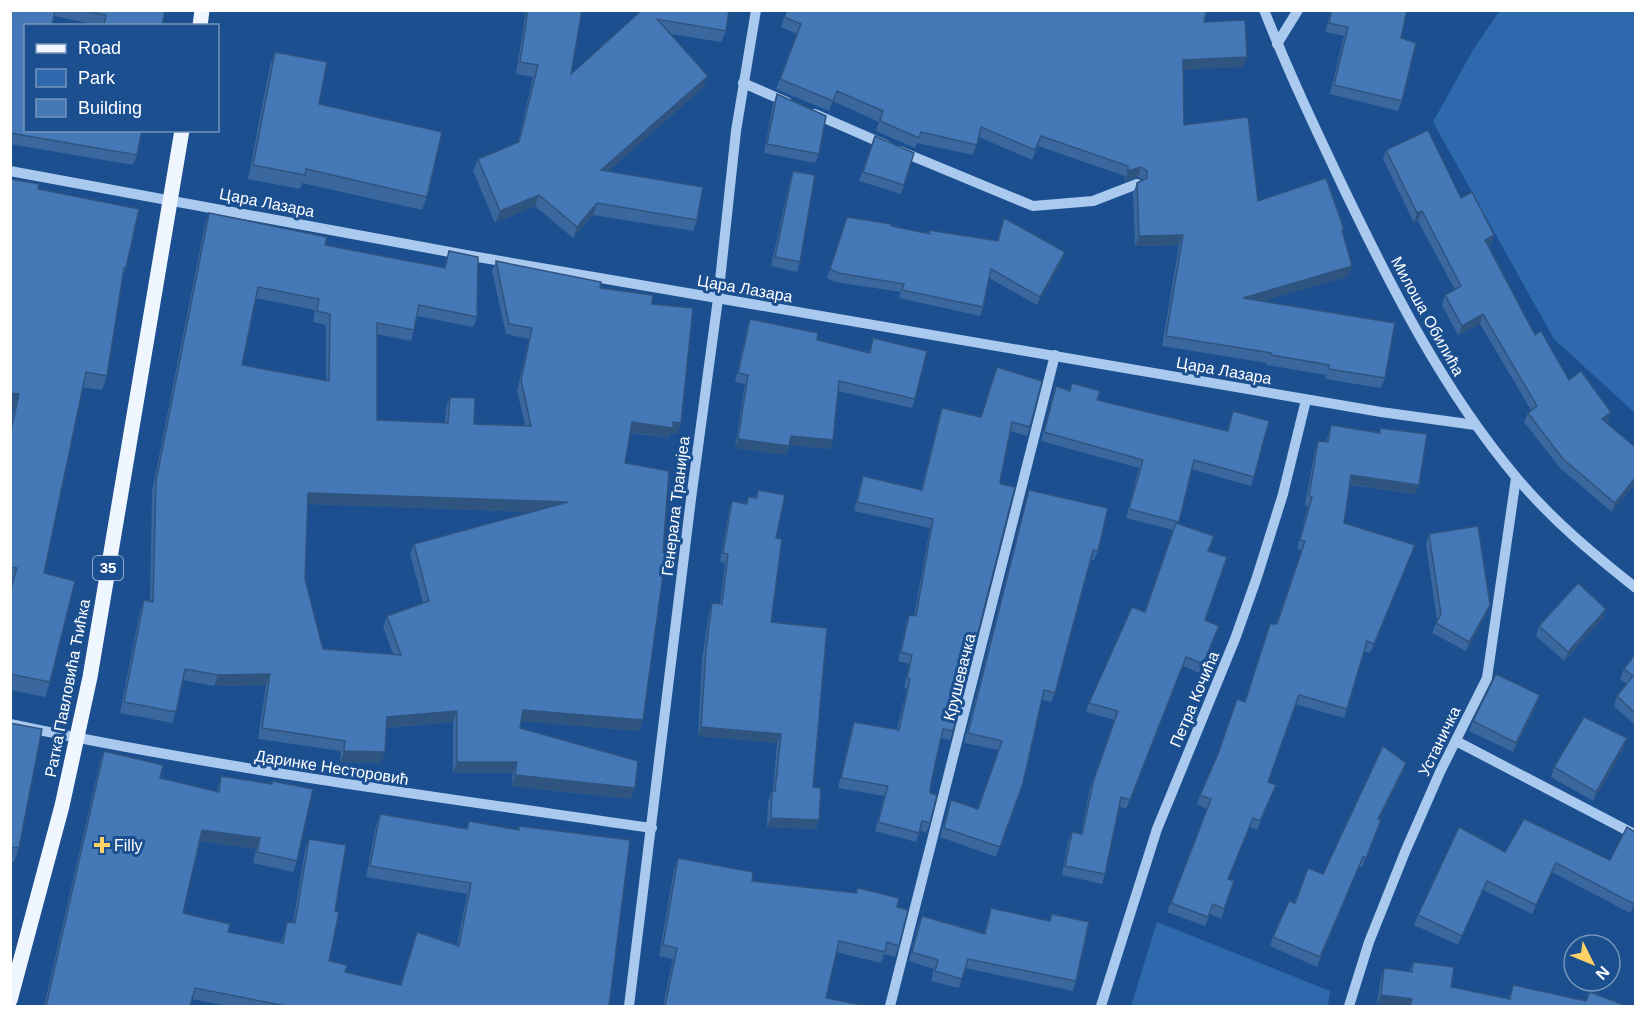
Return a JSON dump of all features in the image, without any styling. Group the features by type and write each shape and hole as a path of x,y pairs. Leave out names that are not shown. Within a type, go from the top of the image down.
{"main road":[{"name":"Ратка Павловића Ћићка","path":"10,1000 77,738 90,677 182,132"}],"street":[{"name":"Генерала Транијеа","path":"629,1006 743,83 756,10"},
{"name":"Милоша Обилића","path":"1264,10 1277,44 1393,286 1432,358 1475,425 1516,478 1564,529 1635,588"},
{"path":"1277,44 1298,10"},
{"path":"743,83 795,106"},
{"path":"806,111 1033,206 1094,201 1137,184"},
{"name":"Цара Лазара","path":"10,171 718,299 1055,355 1306,400 1475,425"},
{"name":"Крушевачка","path":"890,1006 1055,355"},
{"name":"Петра Кочића","path":"1101,1006 1157,829 1235,639 1257,577 1283,494 1306,400"},
{"name":"Устаничка","path":"1349,1006 1369,942 1420,816 1487,678 1516,478"},
{"name":"Даринке Несторовић","path":"10,724 195,760 400,793 652,828"},
{"path":"1456,741 1635,835"}],"green space":[{"path":"1500,10 1635,11 1635,413 1554,339 1433,122 1473,50"},
{"path":"1157,922 1330,991 1328,1006 1131,1006"}],"building":[{"path":"10,10 55,10 52,24 24,24 24,132 142,132 137,155 10,133"},
{"path":"82,10 165,10 162,24 104,24 106,15"},
{"path":"528,10 582,10 571,74 642,10 729,10 726,31 657,19 708,76 601,170 703,187 697,220 597,203 577,227 539,195 500,211 478,159 519,142 538,65 520,62"},
{"path":"787,10 1207,10 1204,22 1245,20 1247,57 1183,60 1184,125 1248,117 1258,201 1326,178 1344,229 1342,230 1352,266 1243,298 1395,323 1385,378 1329,369 1329,365 1271,355 1271,353 1166,336 1183,235 1139,236 1137,183 1147,178 1147,171 1141,167 1128,171 1128,166 1041,136 1035,150 981,127 977,145 921,132 919,138 880,121 883,111 837,91 833,101 780,79 801,24 784,17"},
{"path":"1332,10 1407,10 1401,38 1416,43 1402,101 1334,85 1348,27 1329,23"},
{"path":"275,52 327,62 319,104 442,132 427,197 306,169 305,175 253,165"},
{"path":"777,94 826,116 819,154 767,144"},
{"path":"1428,130 1461,198 1472,192 1494,235 1485,240 1535,335 1541,331 1569,380 1581,371 1611,412 1602,419 1635,447 1635,478 1615,503 1563,459 1528,413 1537,406 1483,314 1462,326 1445,295 1461,286 1422,211 1417,213 1386,150"},
{"path":"875,136 914,153 904,185 863,172"},
{"path":"793,171 815,175 800,262 775,257"},
{"path":"10,179 39,184 38,189 139,209 126,268 124,268 107,376 86,372 44,573 75,581 50,682 10,674 10,592 17,568 10,567 10,435 19,394 10,393"},
{"path":"209,213 327,237 325,245 445,268 449,251 478,257 477,317 419,305 414,330 377,323 377,420 448,423 450,397 475,398 474,424 531,426 521,380 532,328 509,324 496,261 601,282 600,288 653,295 652,304 693,308 681,423 673,422 673,428 632,422 625,463 669,471 663,553 666,553 643,720 523,710 520,728 638,761 635,788 515,775 517,762 457,762 457,711 387,717 385,752 344,751 345,741 262,728 270,674 218,675 185,669 176,712 124,702 144,600 153,602 156,481","holes":["258,287 319,299 317,311 330,314 329,381 242,365","308,493 568,502 414,544 429,601 387,616 401,655 323,649 305,579"]},
{"path":"847,217 891,224 891,226 930,234 928,230 998,241 1004,218 1065,252 1040,297 991,269 983,307 902,290 904,284 838,273 830,269"},
{"path":"750,319 818,333 817,340 870,353 873,338 927,351 915,399 839,381 833,440 791,436 789,446 738,439 748,375 738,373"},
{"path":"997,367 1042,381 1030,427 1012,422 1000,481 1001,484 1015,487 953,731 943,729 931,783 930,793 937,795 930,823 922,821 919,833 878,822 888,786 841,778 854,722 899,730 910,679 907,678 912,655 901,652 909,615 916,616 933,519 857,502 863,476 922,490 942,408 981,417"},
{"path":"1072,383 1100,391 1097,400 1228,431 1233,411 1269,421 1254,477 1194,460 1179,522 1129,509 1143,460 1044,432 1056,386 1070,391"},
{"path":"1331,425 1380,433 1380,428 1427,434 1419,485 1351,475 1344,523 1415,545 1374,644 1367,641 1347,709 1299,695 1268,782 1276,785 1260,821 1253,818 1228,879 1234,881 1224,909 1213,904 1208,917 1171,903 1211,799 1200,795 1218,754 1237,699 1245,702 1270,624 1277,624 1305,541 1300,540 1312,497 1309,496 1318,441 1328,442"},
{"path":"758,490 785,495 776,538 782,539 771,622 827,628 813,787 821,788 819,820 771,818 772,791 775,791 781,734 701,727 706,650 712,603 722,604 728,554 723,553 732,501 747,504 748,497 757,498"},
{"path":"1029,490 1108,508 1098,551 1093,550 1055,693 1044,690 1023,783 1000,847 944,828 951,800 978,809 1002,741 968,733"},
{"path":"1176,523 1214,536 1208,551 1227,557 1205,620 1219,626 1203,664 1186,657 1130,800 1121,797 1105,874 1065,866 1072,832 1082,834 1094,779 1118,711 1089,703 1132,607 1145,612"},
{"path":"1478,526 1490,605 1469,642 1436,623 1441,614 1429,534"},
{"path":"1578,583 1606,609 1568,652 1539,626"},
{"path":"1635,654 1635,713 1617,696 1633,676 1624,669"},
{"path":"1496,674 1540,695 1516,743 1473,721"},
{"path":"1584,717 1627,738 1596,792 1554,767"},
{"path":"10,723 42,729 19,848 10,847"},
{"path":"1383,746 1406,763 1378,819 1381,820 1366,858 1363,857 1320,957 1273,937 1289,901 1295,903 1308,868 1323,874"},
{"path":"104,751 163,765 160,778 219,792 221,776 272,784 272,781 313,789 297,861 257,852 260,838 202,830 183,913 230,924 228,932 283,943 287,922 295,923 309,839 346,845 335,911 339,912 329,961 347,965 345,972 401,985 417,932 459,946 471,883 370,866 380,814 467,829 469,821 519,830 519,826 630,840 609,1006 286,1006 195,988 190,1006 46,1006"},
{"path":"1524,819 1610,860 1627,827 1635,832 1634,904 1556,863 1536,905 1487,881 1462,936 1418,915 1459,827 1505,852"},
{"path":"678,858 753,872 752,881 856,893 858,888 899,898 897,907 908,910 899,946 887,942 885,952 839,941 826,998 867,1006 665,1006 677,948 663,945"},
{"path":"991,908 1050,921 1052,914 1089,922 1076,981 968,959 962,979 935,971 938,960 912,952 922,916 985,934"},
{"path":"1413,962 1454,967 1451,987 1510,999 1513,985 1586,1001 1590,993 1593,993 1627,1006 1410,1006 1412,999 1381,995 1384,968 1412,972"}],"place":[{"name":"Filly","path":"102,845"}]}
